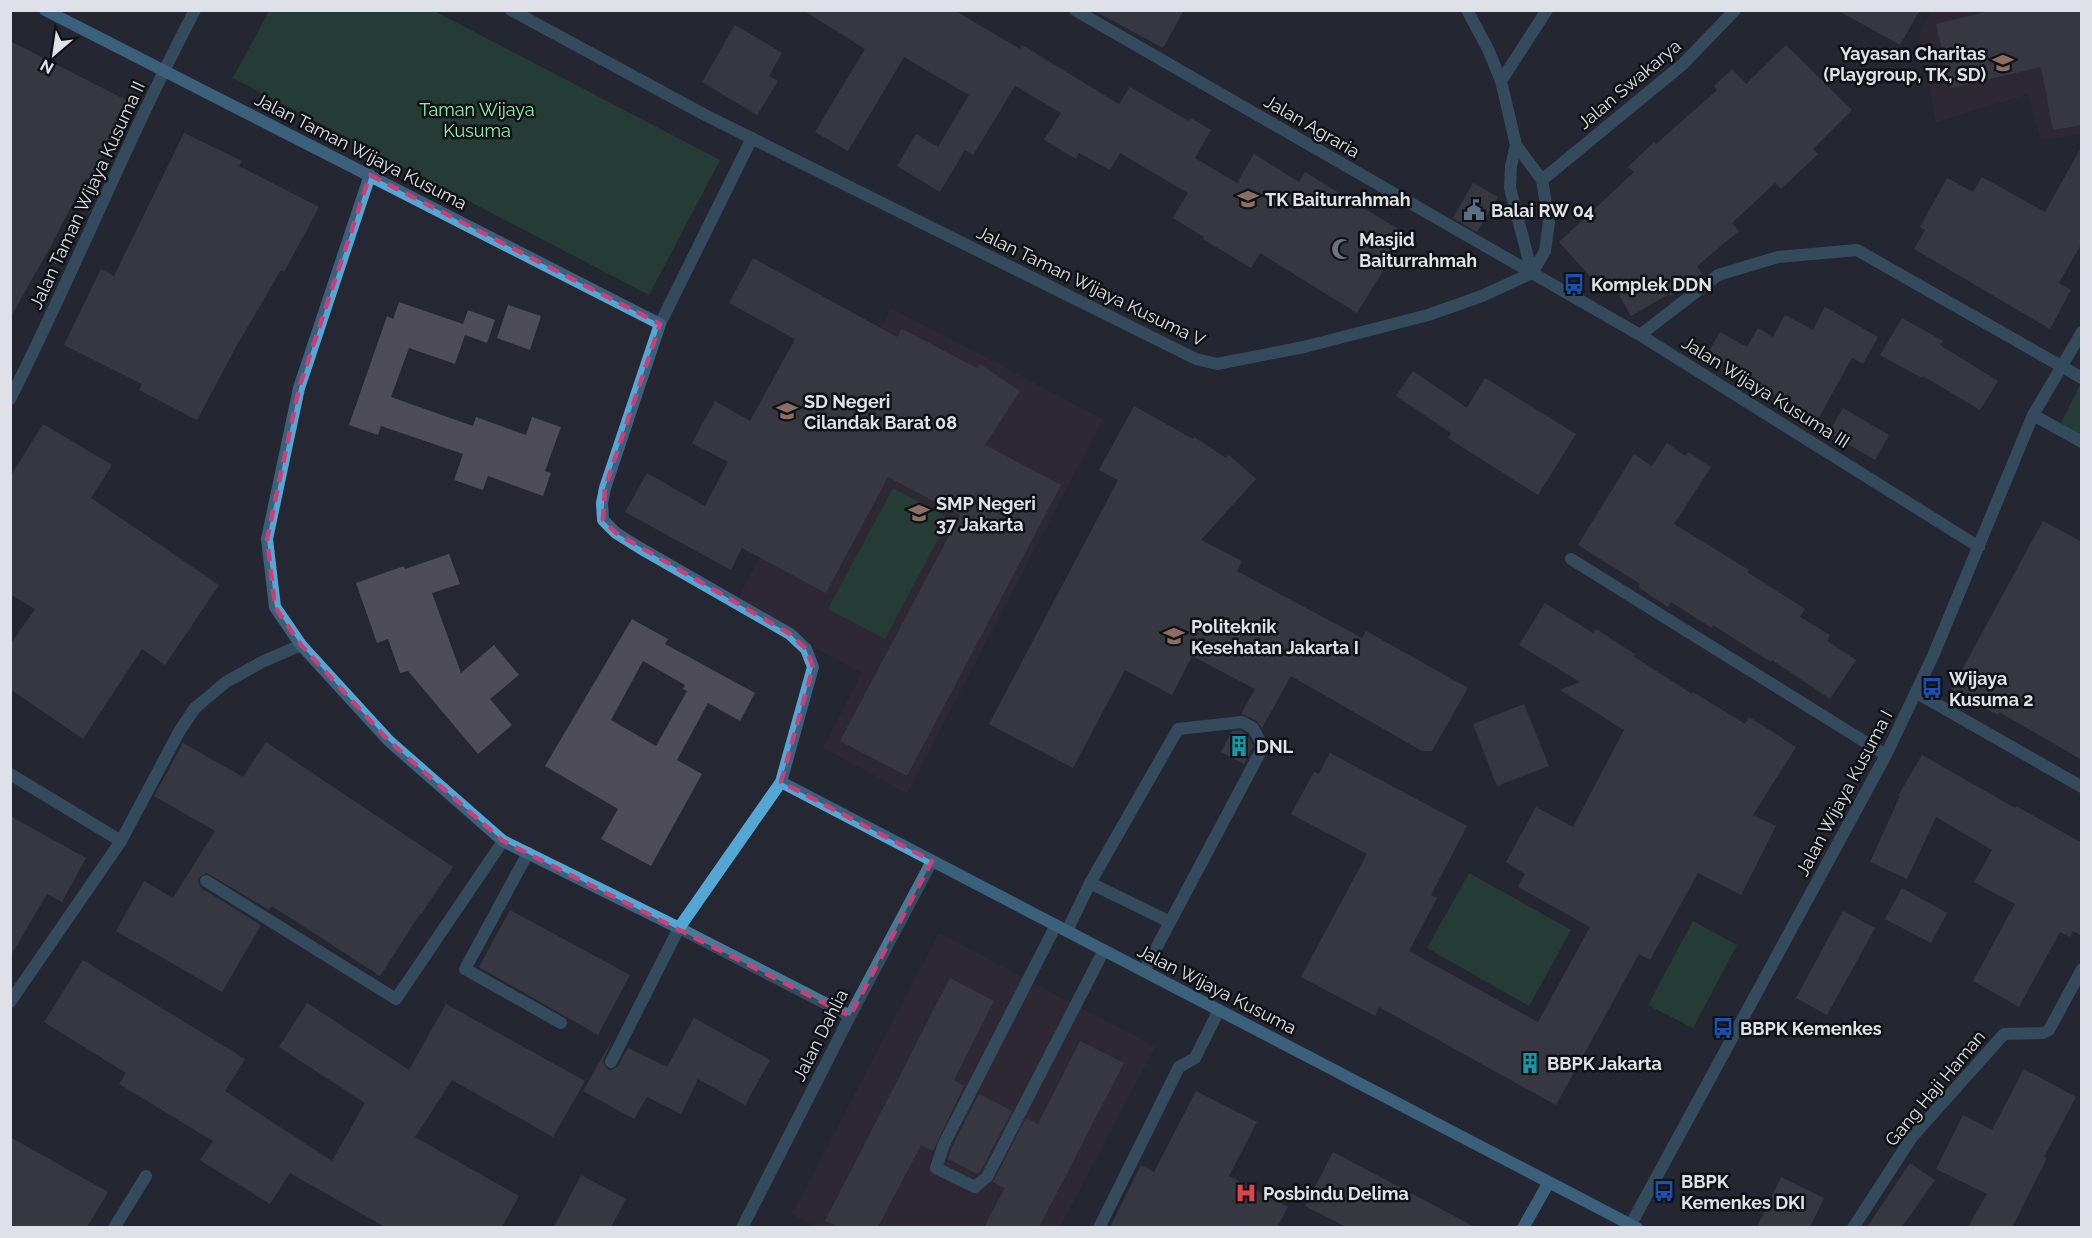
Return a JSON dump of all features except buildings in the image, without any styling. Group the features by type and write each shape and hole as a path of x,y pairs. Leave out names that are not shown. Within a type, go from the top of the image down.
{"street":[{"name":"Jalan Taman Wijaya Kusuma","path":"45,10 660,324"},
{"name":"Jalan Taman Wijaya Kusuma II","path":"10,399 48,324 195,10"},
{"name":"Jalan Taman Wijaya Kusuma V","path":"511,10 752,138 1196,359 1216,364 1304,347 1428,315 1482,296 1532,273"},
{"name":"Jalan Agraria","path":"1075,10 1532,273"},
{"path":"1467,10 1488,49 1501,81 1516,145 1542,180 1549,222 1545,251 1532,273"},
{"path":"1501,81 1547,10"},
{"name":"Jalan Swakarya","path":"1542,180 1683,64 1735,10"},
{"path":"611,1062 679,928 781,782 813,667 806,649 790,634 616,533 603,520 604,488 660,324 752,138"},
{"path":"1516,145 1511,166 1510,188 1532,273"},
{"path":"370,175 299,388 267,539 275,607 301,645 389,741 503,841 850,1016"},
{"path":"1640,334 1718,274 1778,257 1857,250 2082,378"},
{"name":"Jalan Wijaya Kusuma III","path":"1532,273 1640,334 1979,547"},
{"name":"Jalan Wijaya Kusuma I","path":"1634,1226 1886,755 1917,693 2032,415 2082,332"},
{"path":"2032,415 2082,442"},
{"path":"1571,560 1841,725 1886,755"},
{"path":"10,1002 121,841 180,730 195,708 226,682 262,662 301,645"},
{"path":"1917,693 2082,787"},
{"path":"1067,931 1090,883 1178,729 1242,722 1253,728 1263,747 1144,971"},
{"path":"10,774 121,841"},
{"name":"Jalan Wijaya Kusuma","path":"781,782 1634,1226"},
{"path":"206,881 396,999 503,841"},
{"path":"528,853 465,969 561,1023"},
{"name":"Jalan Dahlia","path":"742,1227 932,861"},
{"path":"1090,883 1170,922"},
{"path":"1056,925 944,1144 936,1168 975,1187 987,1177 1104,950"},
{"name":"Gang Haji Haman","path":"1853,1227 1912,1137 2004,1034 2043,1033 2049,1030 2082,969"},
{"path":"1099,1227 1179,1067 1195,1058 1219,1010"},
{"path":"114,1227 146,1176"},
{"path":"1523,1227 1549,1182"}],"highlighted area":[{"path":"370,175 660,324 605,488 603,520 616,533 790,634 806,649 813,667 781,782 932,861 850,1016 503,841 389,741 301,645 275,607 267,539 299,388"}],"shaded area":[{"name":"Yayasan Charitas (Playgroup, TK, SD)","path":"1931,11 2081,11 2081,134 2041,140 2028,94 1936,122 1919,32"},
{"name":"SMP Negeri 37 Jakarta","path":"891,308 1103,419 907,793 823,748 862,673 734,606"},
{"path":"939,933 1155,1047 1060,1227 817,1227 792,1214"}],"green space":[{"name":"Taman Wijaya Kusuma","path":"269,11 434,11 720,160 649,295 233,78"},
{"path":"2081,383 2081,442 2058,429"},
{"path":"893,488 949,518 885,639 828,609"},
{"path":"1469,873 1571,930 1529,1006 1427,948"},
{"path":"1693,921 1737,945 1693,1028 1648,1005"}],"place":[{"name":"Yayasan Charitas (Playgroup, TK, SD)","path":"2003,63"},
{"name":"TK Baiturrahmah","path":"1248,199"},
{"name":"Balai RW 04","path":"1474,210"},
{"name":"Masjid Baiturrahmah","path":"1342,249"},
{"name":"Komplek DDN","path":"1574,284"},
{"name":"SD Negeri Cilandak Barat 08","path":"787,411"},
{"name":"SMP Negeri 37 Jakarta","path":"919,513"},
{"name":"Politeknik Kesehatan Jakarta I","path":"1174,636"},
{"name":"Wijaya Kusuma 2","path":"1932,688"},
{"name":"DNL","path":"1239,746"},
{"name":"BBPK Kemenkes","path":"1723,1028"},
{"name":"BBPK Jakarta","path":"1530,1063"},
{"name":"BBPK Kemenkes DKI","path":"1664,1191"},
{"name":"Posbindu Delima","path":"1246,1193"}]}
